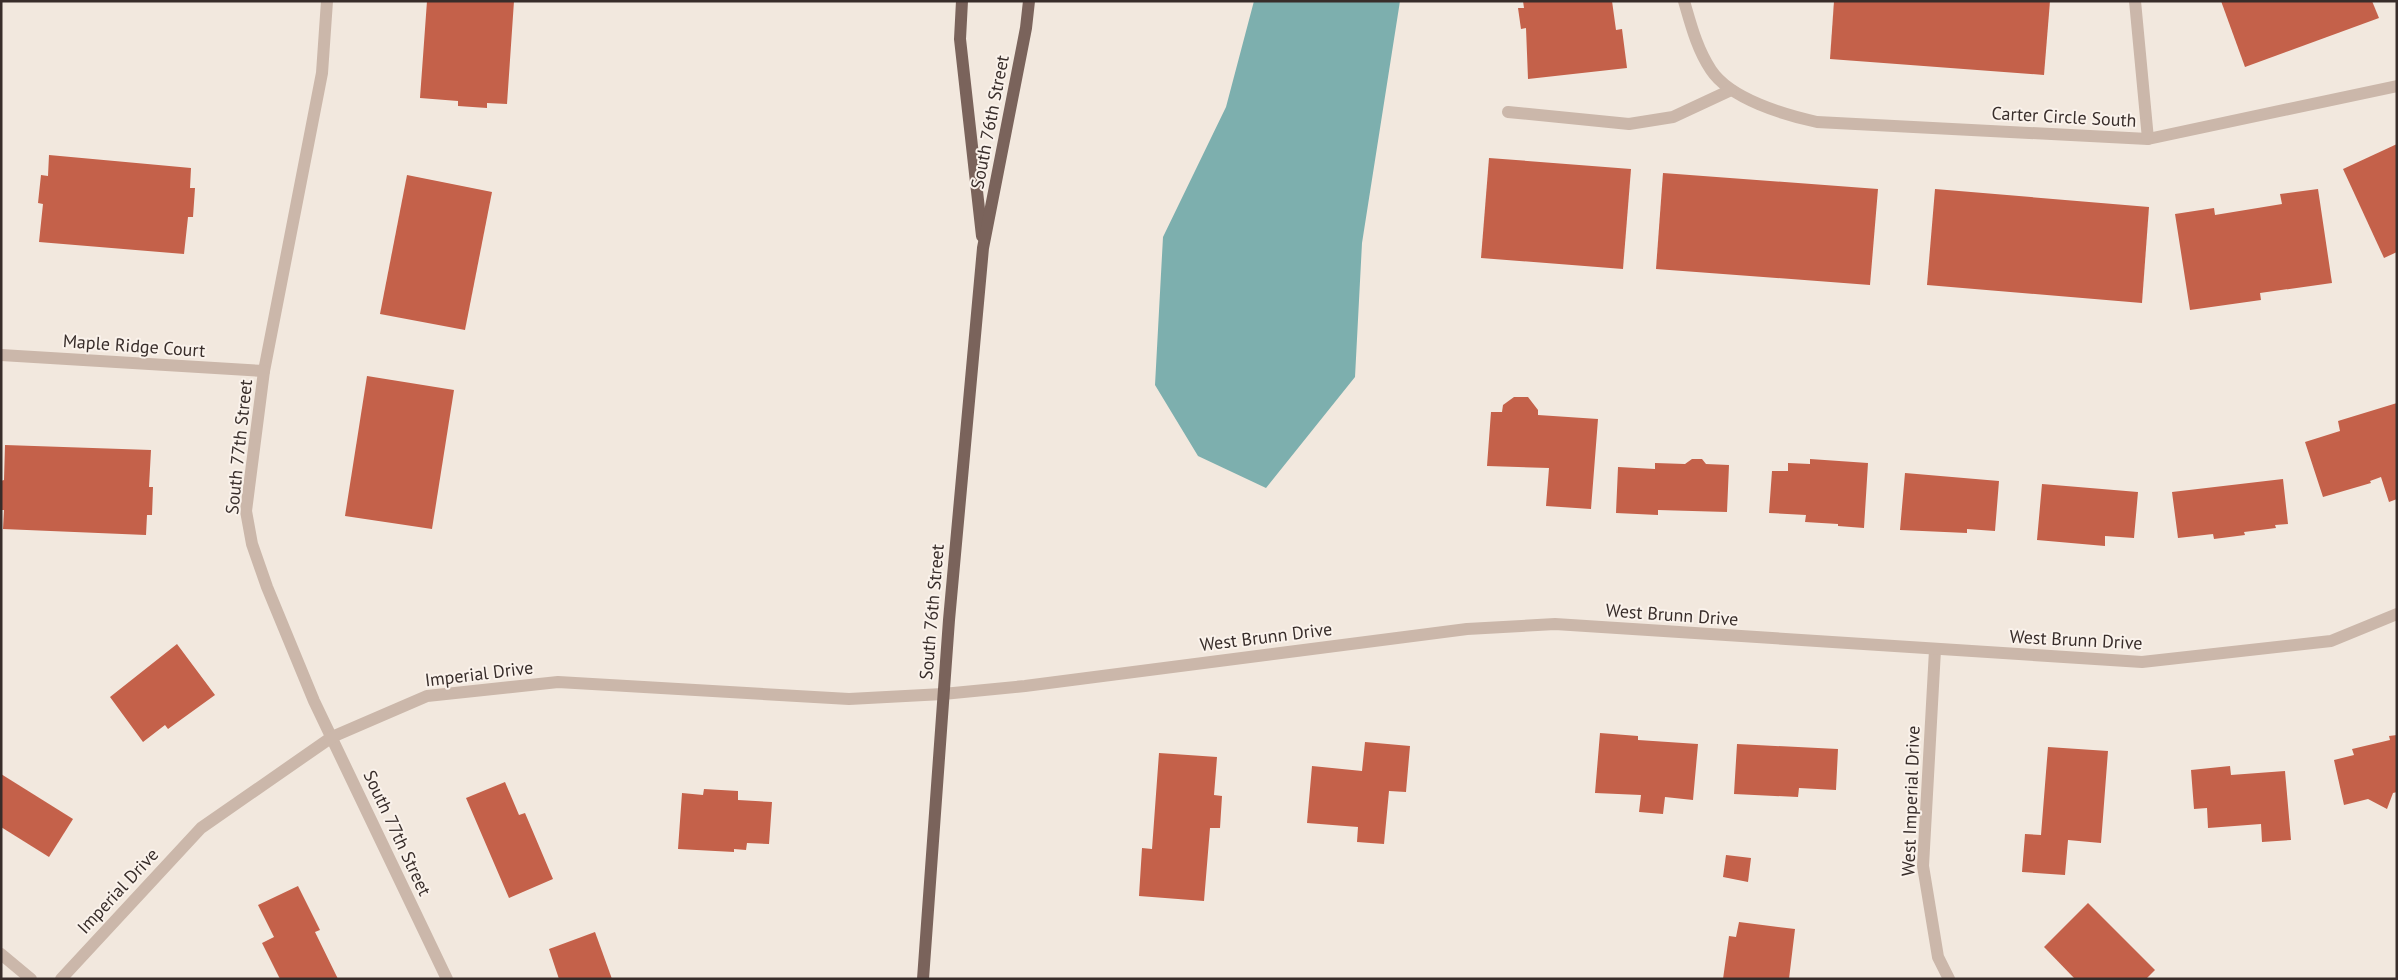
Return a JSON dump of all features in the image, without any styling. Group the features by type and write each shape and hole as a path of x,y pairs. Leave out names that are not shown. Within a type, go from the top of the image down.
{"main road":[{"name":"South 76th Street","path":"962,1 960,39 983,248"},
{"name":"South 76th Street","path":"923,979 943,694 983,248 1026,28 1029,1"}],"street":[{"name":"South 77th Street","path":"327,1 322,73 264,371 246,511 252,544 299,666 447,979"},
{"path":"1508,112 1629,124 1674,117 1731,90 1712,71 1699,48 1684,1"},
{"path":"2134,1 2148,139"},
{"name":"Carter Circle South","path":"1731,90 1787,116 1817,122 2148,139 2397,86"},
{"name":"Maple Ridge Court","path":"1,355 264,371"},
{"name":"West Brunn Drive","path":"943,694 1025,686 1467,629 1555,624 2142,662 2331,640 2397,614"},
{"name":"West Imperial Drive","path":"1935,650 1923,866 1938,957 1949,979"},
{"name":"Imperial Drive","path":"61,979 201,828 332,738 428,696 558,682 849,699 943,694"},
{"path":"1,954 31,979"}],"water":[{"path":"1254,1 1400,1 1362,243 1355,377 1266,488 1198,456 1155,385 1163,237 1226,107"}],"building":[{"path":"427,1 514,1 507,104 487,103 487,108 458,106 458,101 420,98"},
{"path":"1523,1 1612,1 1616,30 1622,29 1627,68 1528,79 1526,28 1521,29 1518,8 1524,8"},
{"path":"1834,1 2050,1 2044,75 1830,59"},
{"path":"2221,1 2372,1 2379,18 2245,67"},
{"path":"2397,144 2397,252 2384,258 2343,169"},
{"path":"49,155 191,168 190,188 195,188 193,217 188,217 184,254 39,242 43,204 38,203 41,175 48,176"},
{"path":"1489,158 1631,169 1623,269 1481,258"},
{"path":"1663,173 1878,189 1870,285 1656,269"},
{"path":"407,175 492,192 465,330 380,314"},
{"path":"1935,189 2149,207 2142,303 1927,285"},
{"path":"2318,189 2332,283 2260,293 2261,300 2190,310 2175,214 2214,208 2215,215 2282,204 2280,194"},
{"path":"367,376 454,390 432,529 345,516"},
{"path":"1514,397 1528,397 1538,410 1538,415 1598,419 1591,509 1546,506 1549,468 1487,466 1491,412 1502,412 1503,405"},
{"path":"2397,403 2397,499 2389,502 2381,477 2370,481 2371,483 2323,497 2305,442 2340,431 2338,421"},
{"path":"5,445 151,450 149,487 153,487 152,515 147,515 146,535 3,529 4,510 1,510 1,481 4,480"},
{"path":"1692,459 1702,459 1706,464 1729,465 1727,512 1658,510 1658,515 1616,513 1618,467 1655,469 1655,463 1685,464"},
{"path":"1810,459 1868,463 1864,528 1805,522 1806,515 1769,513 1772,471 1788,471 1788,463 1810,464"},
{"path":"1905,473 1999,481 1995,531 1967,529 1967,533 1900,530"},
{"path":"2283,479 2288,524 2275,525 2276,528 2244,532 2245,535 2214,539 2213,534 2178,538 2172,492"},
{"path":"2042,484 2138,492 2134,538 2105,536 2105,546 2037,540"},
{"path":"177,644 215,695 168,729 165,725 143,742 110,697"},
{"path":"1600,733 1638,736 1638,740 1698,744 1693,800 1665,797 1663,814 1639,812 1641,795 1595,793"},
{"path":"2397,735 2397,792 2393,793 2387,809 2368,799 2344,805 2334,760 2354,755 2352,749 2390,740 2389,736"},
{"path":"1365,742 1410,746 1406,792 1389,791 1384,844 1357,842 1358,827 1307,823 1312,766 1362,771"},
{"path":"1737,744 1838,749 1836,790 1799,788 1798,797 1734,794"},
{"path":"2048,747 2108,751 2101,843 2068,840 2065,875 2022,872 2025,834 2041,835"},
{"path":"1159,753 1217,757 1214,795 1222,796 1220,828 1210,828 1204,901 1139,896 1142,848 1152,849"},
{"path":"2230,766 2231,775 2285,771 2291,840 2262,842 2261,824 2208,828 2207,808 2194,809 2191,770"},
{"path":"1,774 73,819 49,857 1,827"},
{"path":"505,782 519,815 525,813 553,879 509,898 466,798"},
{"path":"704,789 738,791 738,800 772,802 769,844 747,843 746,850 734,849 734,852 678,849 682,793 703,795"},
{"path":"1726,855 1751,858 1748,882 1723,877"},
{"path":"298,886 320,930 315,932 338,979 280,979 262,943 274,937 258,905"},
{"path":"2088,903 2155,970 2146,979 2075,979 2044,947"},
{"path":"1739,922 1795,929 1789,979 1723,979 1729,936 1736,937"},
{"path":"595,932 612,979 559,979 549,949"}]}
